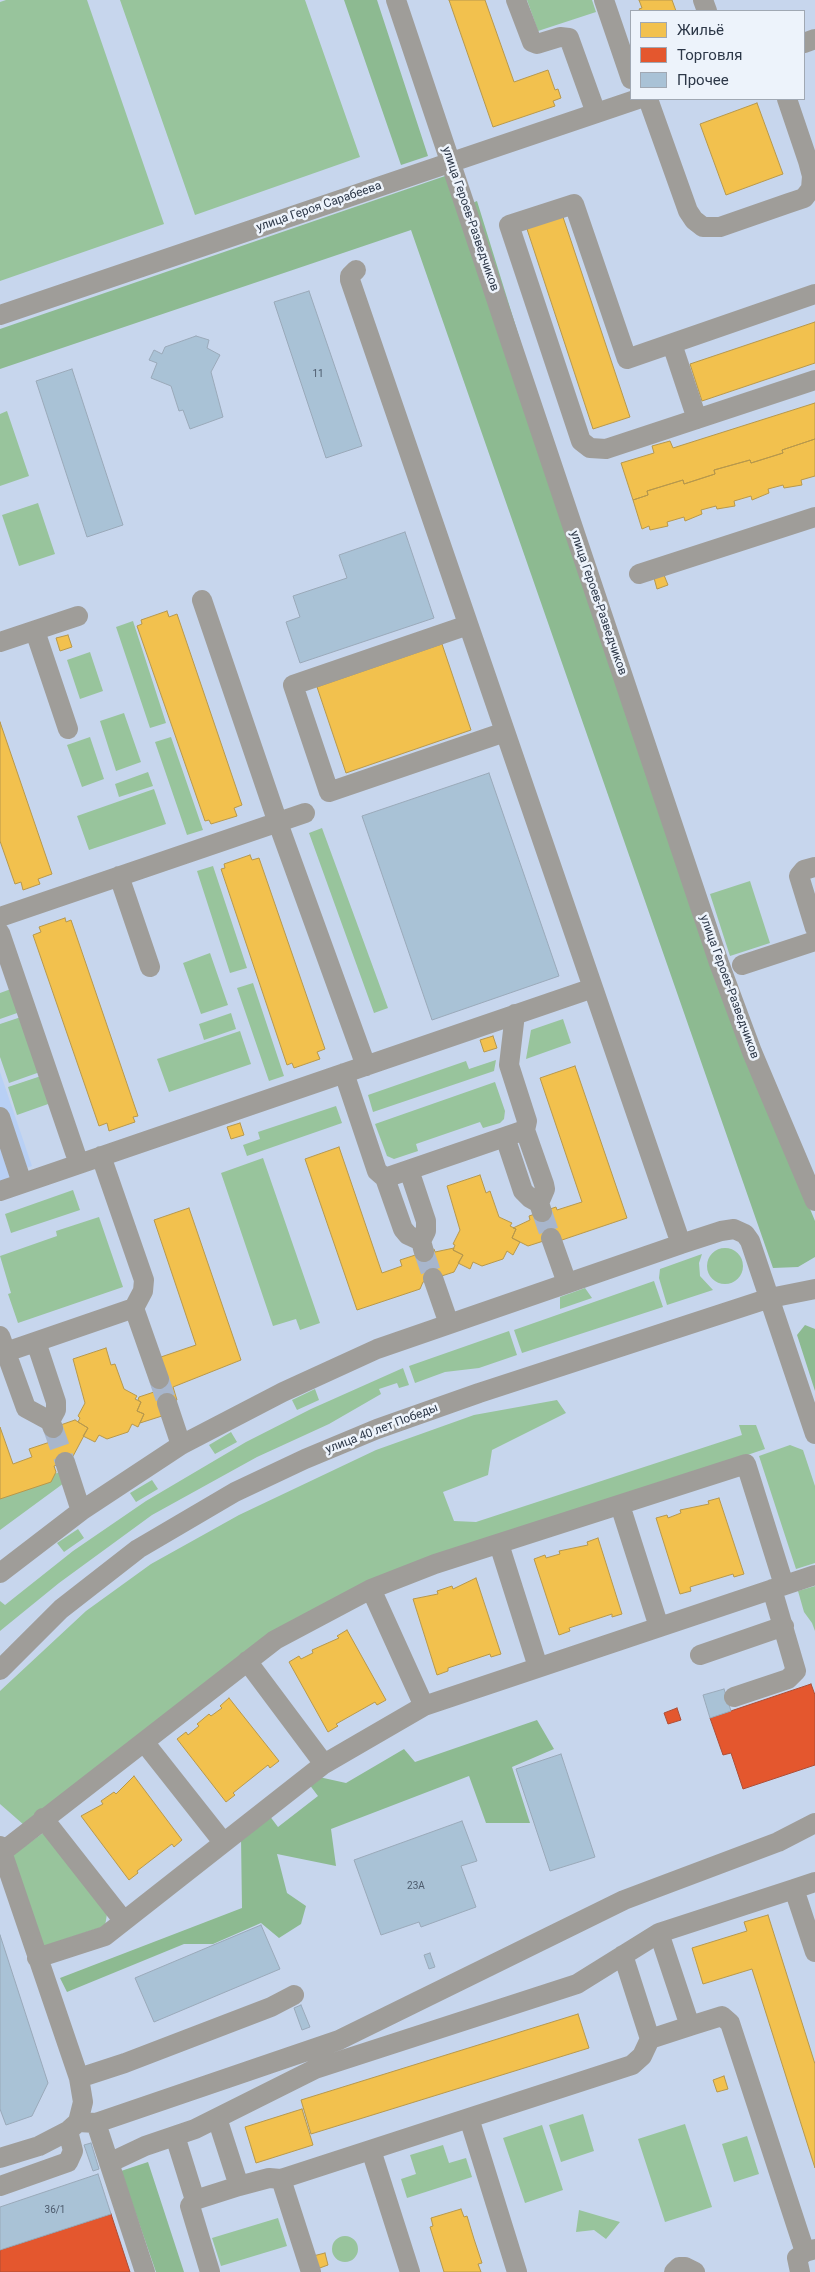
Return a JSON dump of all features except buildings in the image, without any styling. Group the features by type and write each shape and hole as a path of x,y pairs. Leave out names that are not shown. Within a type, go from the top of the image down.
{"street":[{"name":"улица Героев-Разведчиков","path":"396,0 719,963 752,1052 815,1201"},
{"path":"516,0 532,42 537,44 560,36 569,38 596,113"},
{"path":"604,0 630,76"},
{"name":"улица Героя Сарабеева","path":"0,315 635,100"},
{"path":"648,100 688,211 694,220 703,227 720,227 804,198 811,189 812,176 808,160 787,100"},
{"path":"815,294 627,359 574,204 509,225 581,441 590,448 606,449 815,380"},
{"path":"356,270 352,272 350,280 681,1244"},
{"path":"672,344 697,419"},
{"path":"639,574 815,517"},
{"path":"202,600 278,823 366,1066"},
{"path":"0,642 78,616"},
{"path":"468,625 292,685 329,792 505,732"},
{"path":"35,631 68,729"},
{"path":"0,917 305,813"},
{"path":"815,867 804,870 799,876 815,928"},
{"path":"119,876 150,968"},
{"path":"0,933 79,1164"},
{"path":"742,965 815,941"},
{"path":"0,1191 593,988"},
{"path":"505,1137 523,1191 541,1207 545,1190 544,1184 525,1130 527,1121 509,1065 515,1014"},
{"path":"344,1073 377,1171 385,1178 405,1232 422,1247 426,1231 426,1221 409,1170"},
{"path":"0,1117 4,1146 22,1184"},
{"path":"385,1178 525,1130"},
{"path":"36,1342 56,1402 52,1424 26,1408 3,1344 36,1342 134,1308 143,1290 144,1280 101,1156"},
{"path":"0,1573 81,1511 181,1445 283,1392 368,1353 721,1231 734,1229 745,1234 750,1240 815,1434"},
{"path":"552,1238 567,1284"},
{"path":"433,1278 449,1324"},
{"name":"улица 40 лет Победы","path":"4,1664 61,1610 138,1549 235,1492 279,1471 377,1429 770,1298 815,1289"},
{"path":"134,1308 159,1379"},
{"path":"167,1403 181,1445"},
{"path":"64,1462 81,1511"},
{"path":"0,2186 68,2162 81,2126 83,2102 79,2078 1,1849 144,1742 275,1640 372,1589 435,1564 746,1464 778,1587 784,1626 796,1665 793,1676 734,1698"},
{"path":"620,1506 659,1627"},
{"path":"499,1544 538,1667"},
{"path":"37,1958 105,1936 324,1764 424,1706 815,1575"},
{"path":"372,1589 424,1706"},
{"path":"700,1655 784,1626"},
{"path":"247,1661 324,1764"},
{"path":"144,1742 224,1842"},
{"path":"44,1818 123,1920"},
{"path":"0,2158 39,2146 81,2126 339,2040 638,1894 778,1842 815,1824"},
{"path":"109,2163 145,2146 195,2129 315,2069 577,1984 659,1933 815,1882"},
{"path":"794,1889 815,1952"},
{"path":"659,1933 690,2026"},
{"path":"210,2272 190,2210 190,2206 195,2200 269,2178 281,2179 632,2065 639,2061 650,2039 622,1955"},
{"path":"79,2078 244,2018 294,1996"},
{"path":"650,2039 722,2016 730,2023 810,2250 797,2258 800,2272"},
{"path":"217,2118 239,2186"},
{"path":"469,2118 517,2272"},
{"path":"81,2126 109,2163 145,2272"},
{"path":"175,2136 195,2200"},
{"path":"371,2150 410,2272"},
{"path":"281,2179 311,2272"},
{"path":"674,2272 679,2268 685,2267 695,2272"}],"shaded area":[{"path":"0,1072 32,1166 12,1173 13,1177 0,1181"}],"green space":[{"path":"6,0 87,0 164,224 0,281 0,2"},
{"path":"120,0 305,0 360,157 195,215"},
{"path":"344,0 377,0 428,156 401,165"},
{"path":"527,0 592,0 596,12 538,31"},
{"path":"448,175 459,209 477,201 725,1002 815,1221 815,1257 798,1267 773,1268 411,230 0,369 0,329"},
{"path":"7,411 29,476 0,486 0,414"},
{"path":"38,503 55,554 19,566 2,515"},
{"path":"133,621 166,723 150,728 116,627"},
{"path":"90,652 103,691 80,699 67,660"},
{"path":"124,713 141,762 116,771 100,721"},
{"path":"90,737 104,779 82,787 67,745"},
{"path":"171,737 203,830 187,835 155,742"},
{"path":"148,772 153,786 119,797 115,784"},
{"path":"154,789 166,824 89,850 77,816"},
{"path":"322,828 388,1008 374,1013 309,833"},
{"path":"213,866 247,968 230,973 197,871"},
{"path":"750,881 770,943 730,956 710,894"},
{"path":"210,953 228,1005 201,1014 183,963"},
{"path":"253,983 284,1076 269,1081 237,988"},
{"path":"11,989 20,1012 0,1019 0,993"},
{"path":"231,1013 236,1029 204,1040 199,1024"},
{"path":"21,1017 40,1072 9,1083 0,1057 0,1024"},
{"path":"563,1019 571,1043 526,1059 531,1030"},
{"path":"240,1031 251,1064 169,1092 157,1059"},
{"path":"496,1060 494,1071 373,1112 368,1095 466,1061 469,1069"},
{"path":"41,1076 51,1103 17,1115 8,1087"},
{"path":"495,1082 505,1111 504,1119 500,1123 483,1128 480,1122 416,1144 418,1151 394,1159 387,1156 375,1124"},
{"path":"336,1106 342,1123 247,1156 243,1145 260,1139 258,1132"},
{"path":"263,1158 320,1323 300,1330 296,1319 273,1326 221,1173"},
{"path":"73,1190 80,1210 11,1233 5,1214"},
{"path":"99,1217 123,1287 18,1323 8,1294 11,1293 0,1256 57,1236 56,1231"},
{"path":"725,1248 732,1249 738,1253 742,1259 742,1273 738,1279 732,1283 725,1284 718,1283 712,1279 708,1273 707,1266 708,1259 712,1253 718,1249"},
{"path":"702,1254 699,1263 700,1276 713,1290 667,1305 659,1278 660,1269"},
{"path":"654,1281 663,1307 522,1353 514,1330"},
{"path":"585,1288 592,1298 560,1309 560,1297"},
{"path":"805,1325 815,1329 815,1391 797,1335"},
{"path":"509,1331 517,1355 479,1368 445,1372 415,1383 409,1366"},
{"path":"403,1368 409,1385 399,1388 397,1383 379,1389 381,1394 329,1424 257,1457 152,1515 59,1583 0,1631 0,1601 5,1605 73,1551 146,1501 246,1442 311,1409"},
{"path":"315,1389 319,1400 297,1410 292,1400"},
{"path":"557,1400 566,1413 492,1450 488,1475 443,1492 454,1521 476,1522 742,1435 739,1425 756,1425 765,1449 363,1585 24,1825 0,1804 0,1691 86,1611 151,1564 239,1515 376,1450 474,1415"},
{"path":"231,1432 237,1442 215,1454 209,1445"},
{"path":"790,1445 803,1450 815,1486 815,1563 796,1569 759,1456"},
{"path":"60,1472 64,1483 0,1530 0,1492"},
{"path":"152,1480 158,1489 136,1502 130,1493"},
{"path":"78,1529 84,1538 64,1552 57,1543"},
{"path":"815,1586 815,1631 804,1612 798,1591"},
{"path":"537,1720 554,1749 512,1767 530,1823 486,1823 469,1776 331,1829 336,1866 277,1854 287,1893 306,1906 301,1924 279,1938 261,1923 213,1944 184,1944 67,1992 60,1978 242,1908 241,1838 269,1815 278,1827 318,1796 309,1784 319,1777 346,1783 404,1749 415,1762"},
{"path":"43,1833 107,1914 105,1926 41,1947 10,1857"},
{"path":"583,2114 594,2151 561,2162 549,2125"},
{"path":"685,2124 712,2207 665,2222 638,2139"},
{"path":"542,2125 563,2190 525,2203 503,2138"},
{"path":"747,2136 759,2174 734,2182 722,2144"},
{"path":"443,2145 449,2163 466,2158 472,2177 407,2198 401,2179 416,2174 410,2155"},
{"path":"148,2162 184,2272 156,2272 121,2171"},
{"path":"579,2210 620,2222 606,2239 594,2230 576,2232"},
{"path":"278,2218 287,2246 221,2266 212,2238"},
{"path":"345,2236 354,2240 358,2249 354,2258 345,2262 336,2258 332,2249 336,2240"}],"tunnel":[{"path":"542,1212 551,1238"},
{"path":"424,1252 433,1278"},
{"path":"159,1379 167,1403"},
{"path":"53,1428 65,1462"}]}
